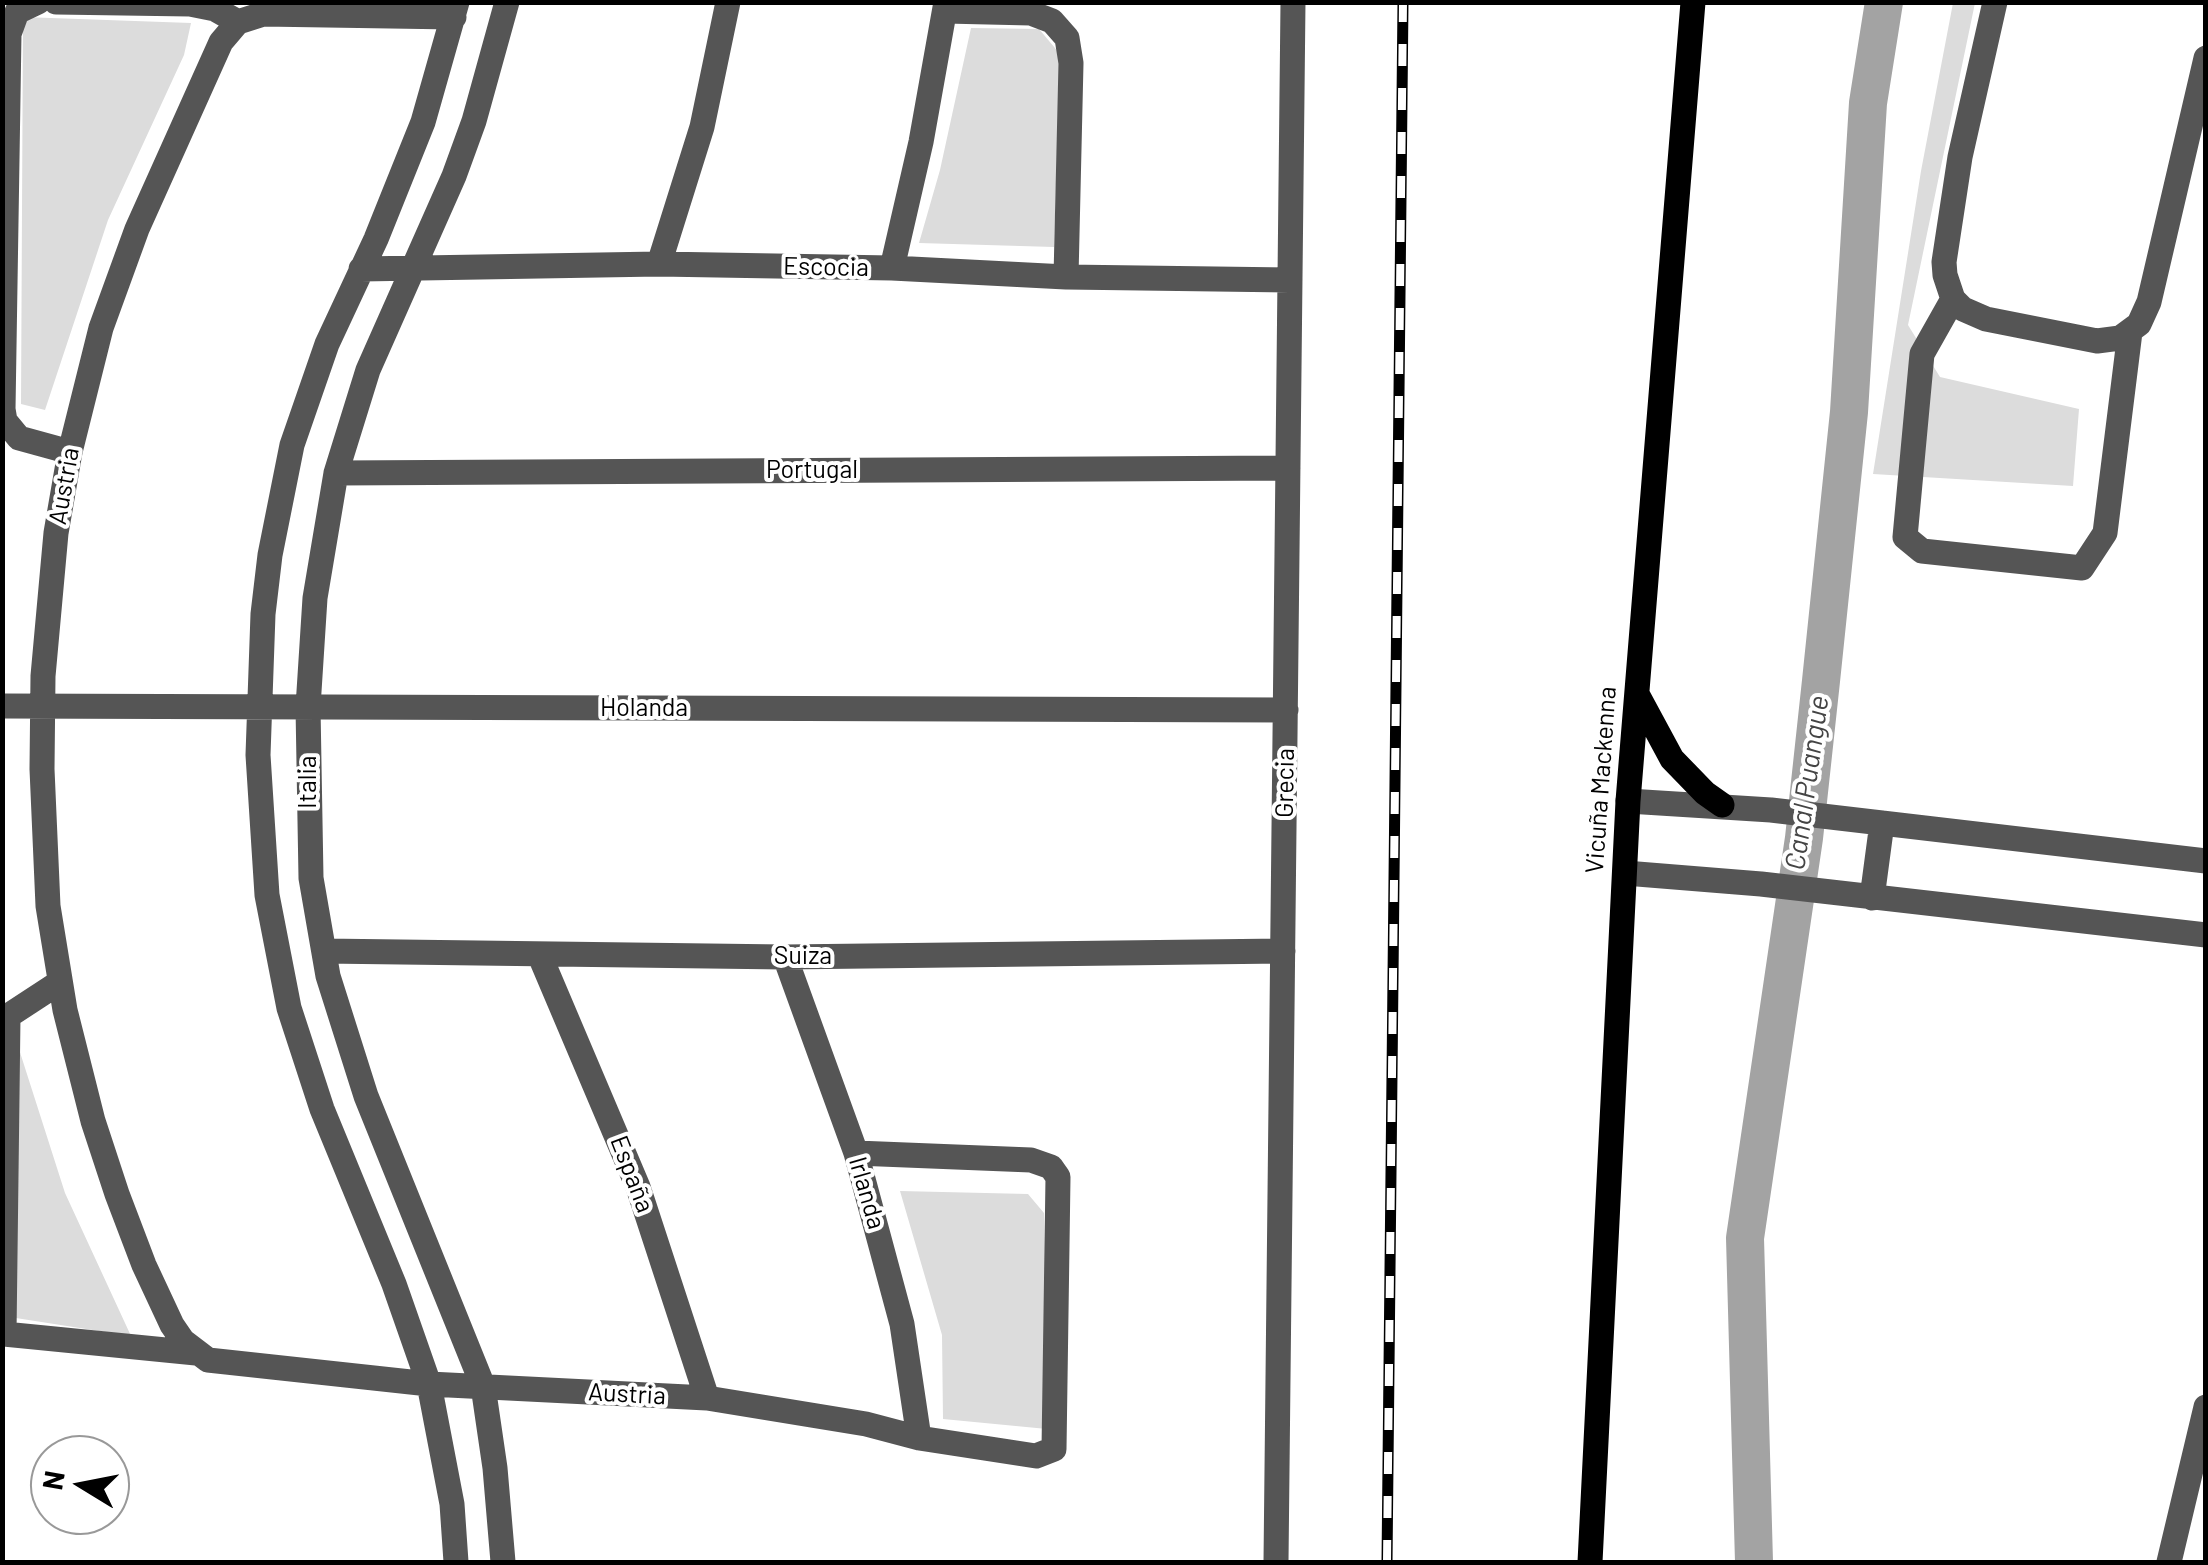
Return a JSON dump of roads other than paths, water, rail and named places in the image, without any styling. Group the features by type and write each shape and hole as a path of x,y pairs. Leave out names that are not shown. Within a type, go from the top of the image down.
{"main road":[{"name":"Vicuña Mackenna","path":"1590,1562 1628,801 1693,2"},
{"path":"1638,694 1672,759 1704,793 1722,804"}],"street":[{"path":"38,2 17,12 9,34 3,410 10,431 19,438 70,452"},
{"path":"56,2 190,4 215,9 238,22 263,14 456,10"},
{"name":"Italia","path":"502,1562 483,1386 366,1096 342,1024 324,951 312,878 308,707 315,598 336,473 368,370 474,120 508,2"},
{"path":"658,264 702,127 728,2"},
{"name":"Grecia","path":"1276,1562 1293,2"},
{"path":"1994,2 1960,157 1944,275 1963,309 1986,319 2097,341 2120,338 2139,324 2149,302 2200,110 2206,58"},
{"path":"892,268 921,142 945,7 1042,16 1052,20 1067,38 1071,64 1066,278"},
{"name":"Italia","path":"456,10 424,122 308,396 280,495 263,614 258,707 265,878 289,1008 322,1109 394,1284 430,1384 450,1489 456,1562"},
{"name":"Austria","path":"238,22 221,42 137,229 101,328 70,452 56,532 42,706 48,906 73,1047 117,1194 172,1325 196,1353 208,1360 253,1367 430,1384 708,1398 1036,1456 1054,1449 1058,1177 1050,1168 1031,1160 856,1153"},
{"name":"Escocia","path":"362,269 658,264 892,268 1066,278 1290,280"},
{"path":"1954,299 1922,354 1904,537 1922,551 2082,568 2105,534 2130,332"},
{"name":"Portugal","path":"336,473 1288,468"},
{"name":"Holanda","path":"2,706 1286,710"},
{"path":"1628,801 1722,804 2206,861"},
{"path":"1871,822 1872,898"},
{"path":"1624,873 1761,884 2206,935"},
{"name":"Suiza","path":"324,951 785,957 1283,951"},
{"name":"España","path":"540,956 638,1187 708,1398"},
{"name":"Irlanda","path":"785,957 856,1153 902,1324 920,1438"},
{"name":"Austria","path":"60,982 8,1016 4,1334 196,1353"},
{"path":"2169,1562 2206,1406"}],"waterway":[{"name":"Canal Puangue","path":"1754,1562 1745,1238 1804,838 1849,412 1868,103 1884,2"}],"railway":[{"path":"1387,1562 1403,2"}]}
